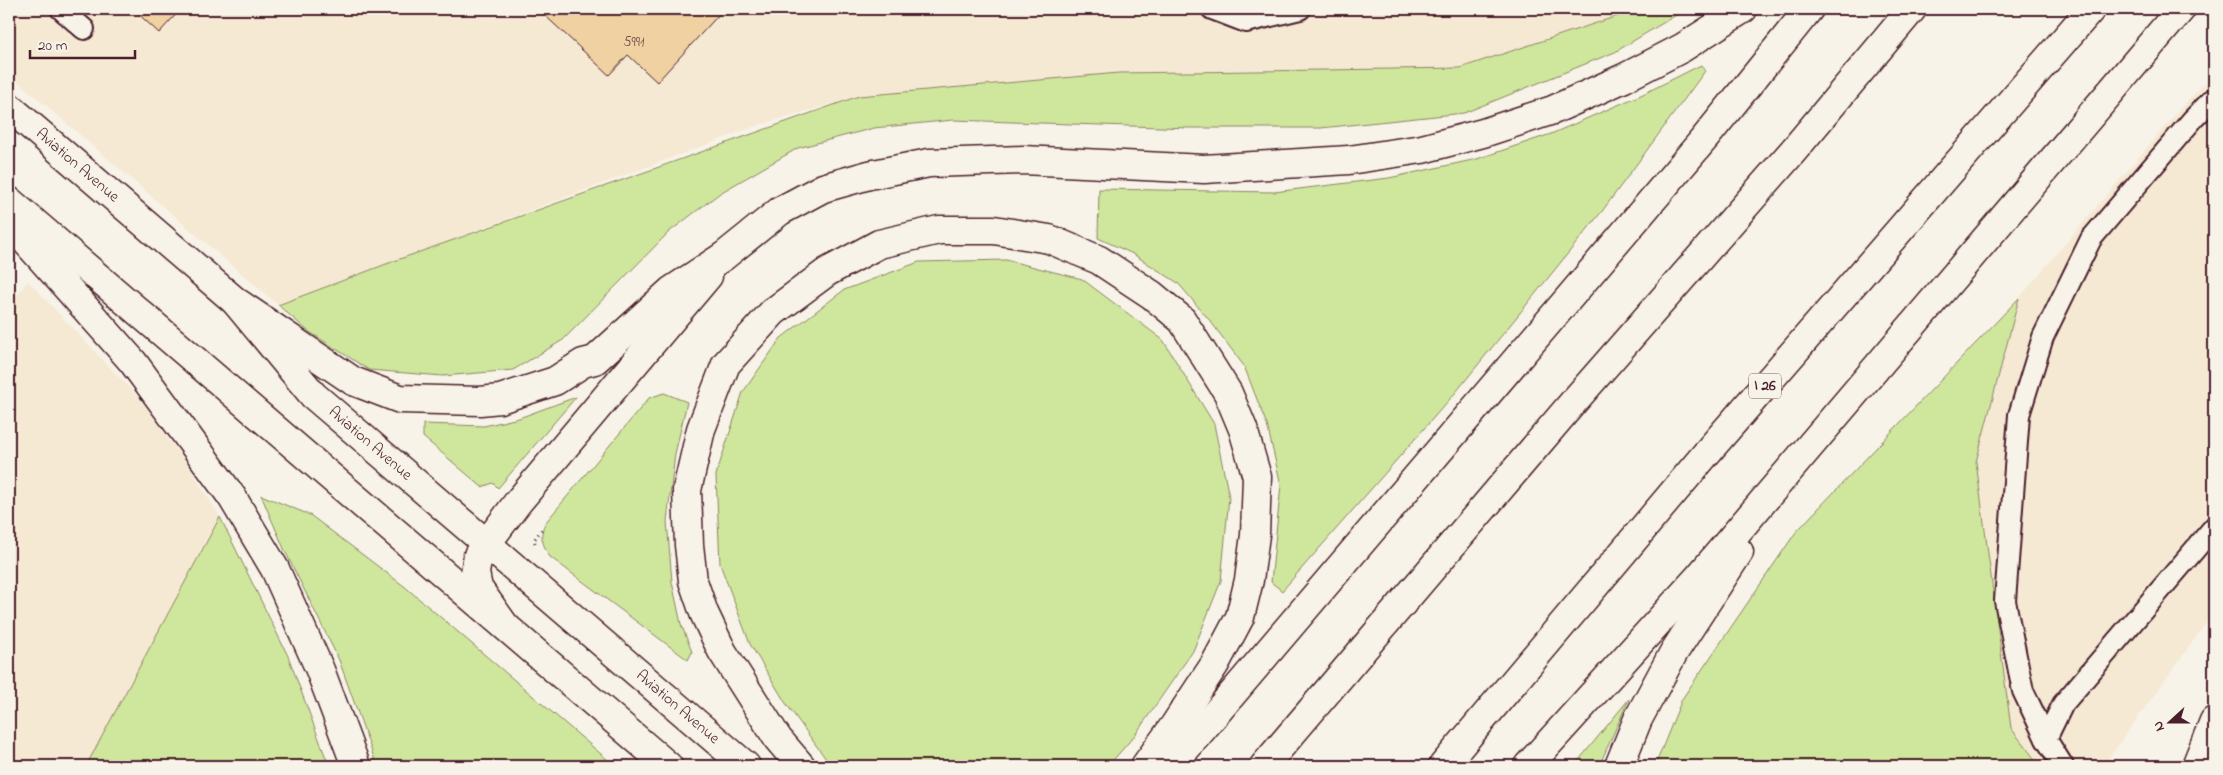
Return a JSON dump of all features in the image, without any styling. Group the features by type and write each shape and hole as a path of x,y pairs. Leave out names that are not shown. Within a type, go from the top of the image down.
{"main road":[{"path":"235,301 353,381 400,399 480,401 500,399 555,381 583,364 595,360 672,291 724,256 750,233 780,211 823,188 869,175 929,163 1023,160 1204,169 1350,160 1422,149 1483,133 1554,110 1624,78 1682,48 1743,9"},
{"path":"1171,766 1705,138 1809,9"},
{"path":"1264,766 1576,399 1794,150 1912,9"},
{"name":"I 26","path":"1442,766 1710,450 2092,9"},
{"path":"1528,766 1697,579 2181,9"},
{"path":"2065,144 2198,9"},
{"name":"Aviation Avenue","path":"9,108 235,301 313,395 746,766"},
{"path":"9,201 668,766"},
{"path":"9,222 133,362 232,497 275,569 320,670 356,766"},
{"path":"801,766 778,739 740,682 722,651 704,613 693,582 689,545 687,490 701,428 726,364 773,312 826,272 879,244 939,230 994,230 1050,239 1099,260 1152,295 1182,320 1228,393 1244,429 1257,477 1256,535 1249,580 1240,617 1215,664 1174,726 1144,766"},
{"path":"505,626 478,588 475,572 478,556 486,542 724,256"},
{"path":"1619,766 1638,719 1674,652 1784,486 1860,385"},
{"path":"2196,766 2214,721"}],"lane":[{"path":"61,9 84,29"},
{"path":"1212,9 1246,22 1300,9"},
{"path":"2064,766 2046,739 2022,691 2005,601 2019,415 2043,337 2091,239 2214,98"},
{"path":"2046,739 2063,704 2214,527"}],"shaded area":[{"path":"9,9 1637,9 1460,68 1119,73 859,96 759,125 278,305 9,74"},
{"path":"2214,74 2214,612 2103,766 2040,766 2011,728 1976,462 2019,298 2179,110"},
{"path":"28,281 141,400 189,466 220,517 86,766 9,766 9,304"}],"green space":[{"path":"1639,9 1686,9 1615,52 1464,113 1321,128 1189,128 953,120 874,128 798,148 720,193 669,232 563,340 513,370 443,376 369,370 308,331 278,305 397,260 859,96 1119,73 1460,68"},
{"path":"1701,65 1705,71 1603,210 1456,392 1282,591 1271,582 1281,485 1267,425 1244,366 1211,322 1178,283 1133,254 1098,238 1099,189 1274,192 1389,178 1477,159 1551,134 1641,95"},
{"path":"1006,260 1082,279 1163,340 1214,424 1229,497 1221,581 1193,651 1135,735 1108,766 831,766 785,702 750,644 720,564 716,475 743,392 781,338 844,290 919,262"},
{"path":"2019,298 1976,462 2011,728 2040,766 1655,766 1682,699 1796,532"},
{"path":"664,393 687,402 675,454 667,521 672,582 681,624 692,652 688,660 550,557 545,549 542,535 546,522 649,398"},
{"path":"576,397 498,488 493,483 482,487 423,437 423,424 484,426 519,418"},
{"path":"261,495 310,515 404,586 615,766 377,766 339,660 285,551"},
{"path":"220,517 288,656 329,766 86,766"},
{"path":"1629,699 1599,766 1574,766"}],"building":[{"path":"133,9 181,9 159,33"},
{"path":"538,9 724,9 657,82 628,55 609,75"}]}
